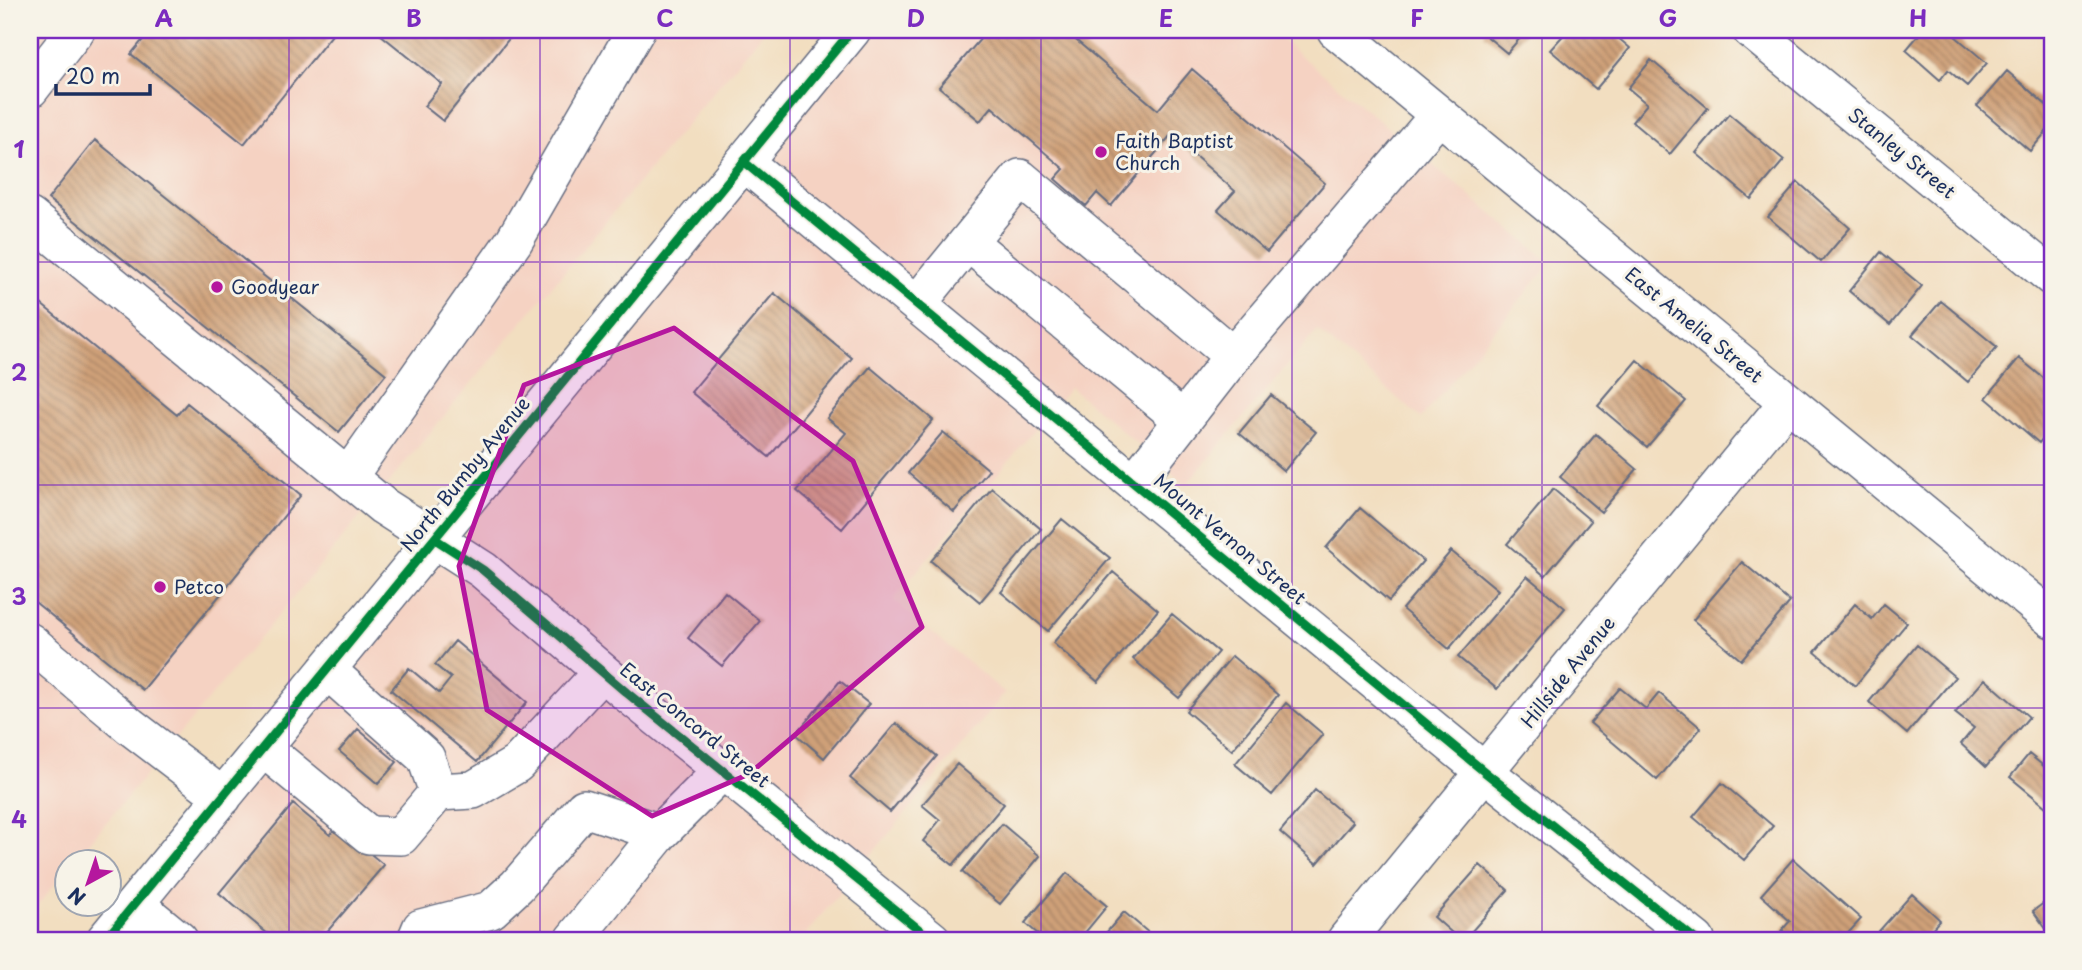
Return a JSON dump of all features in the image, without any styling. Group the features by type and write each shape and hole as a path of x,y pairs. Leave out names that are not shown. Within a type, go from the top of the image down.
{"street":[{"path":"30,89 76,30"},
{"path":"348,477 514,241 636,30"},
{"name":"North Bumby Avenue","path":"105,940 852,30"},
{"name":"East Amelia Street","path":"1336,30 2052,619"},
{"name":"Stanley Street","path":"1751,30 2052,277"},
{"path":"1134,483 1233,356 1439,115"},
{"name":"Mount Vernon Street","path":"744,162 1486,773 1696,940"},
{"path":"917,304 1020,178 1233,356"},
{"name":"East Concord Street","path":"30,217 383,506 483,570 722,771 932,940"},
{"path":"968,242 1183,420"},
{"name":"Hillside Avenue","path":"1346,940 1486,773 1788,402"},
{"path":"30,642 130,726 223,797"},
{"path":"327,670 426,758 438,792"},
{"path":"263,748 369,835 401,836 438,792 473,790 517,764 602,672"},
{"path":"573,940 660,833 722,771"},
{"path":"416,940 421,929 491,910 517,886 584,808 660,833"},
{"path":"135,904 179,940"}],"highlighted area":[{"path":"674,328 853,461 922,627 749,774 652,816 487,710 459,566 524,385"}],"shaded area":[{"path":"30,30 765,30 85,848 52,848 52,888 30,915"},
{"path":"853,30 1270,30 1551,263 1421,418 1317,330 1186,485 1070,387 893,600 1005,693 801,940 108,940"}],"building":[{"path":"151,30 336,30 244,144 131,54"},
{"path":"375,30 516,30 443,121 424,106 442,84"},
{"name":"Faith Baptist Church","path":"988,30 1064,30 1158,110 1192,69 1325,183 1267,252 1218,210 1235,191 1171,135 1111,206 1097,193 1086,206 1055,179 1064,169 992,107 980,121 939,87"},
{"path":"1487,30 1527,30 1507,53 1484,34"},
{"path":"1568,30 1609,30 1630,48 1596,89 1550,50"},
{"path":"1923,30 1948,30 1987,63 1967,86 1948,70 1940,80 1906,50"},
{"path":"1651,60 1708,108 1670,154 1632,122 1647,104 1628,88"},
{"path":"2007,71 2052,110 2052,125 2030,151 1977,106"},
{"path":"1729,114 1784,160 1751,199 1696,153"},
{"name":"Goodyear","path":"95,140 386,374 339,432 48,199"},
{"path":"1798,182 1850,228 1821,262 1768,217"},
{"path":"1881,252 1922,286 1890,325 1849,291"},
{"path":"774,293 852,358 769,457 691,392"},
{"path":"30,295 177,415 187,403 301,495 143,690 30,598"},
{"path":"1941,301 1997,347 1968,382 1912,335"},
{"path":"2019,358 2052,385 2052,427 2039,443 1986,398"},
{"path":"1637,360 1686,401 1647,447 1598,406"},
{"path":"870,367 933,420 842,529 797,491 846,433 827,418"},
{"path":"1271,395 1316,432 1284,471 1239,433"},
{"path":"943,432 989,470 954,512 908,473"},
{"path":"1596,434 1637,469 1601,512 1560,477"},
{"path":"992,488 1041,529 980,602 931,561"},
{"path":"1553,489 1591,521 1545,576 1507,544"},
{"path":"1360,508 1423,561 1389,601 1326,548"},
{"path":"1062,519 1110,558 1048,631 1001,592"},
{"path":"1451,551 1498,590 1449,649 1402,609"},
{"path":"1742,562 1790,602 1741,660 1693,620"},
{"path":"1113,572 1158,610 1098,682 1053,643"},
{"path":"1527,576 1565,608 1497,689 1458,657"},
{"path":"725,592 760,621 722,666 688,638"},
{"path":"1855,604 1872,619 1884,604 1907,623 1855,686 1815,652"},
{"path":"1172,614 1218,652 1179,698 1133,659"},
{"path":"455,641 527,702 477,762 391,690 409,668 439,693 451,678 435,665"},
{"path":"1917,645 1955,677 1907,734 1869,702"},
{"path":"1232,656 1278,695 1232,750 1186,711"},
{"path":"1985,679 2029,717 1986,767 1961,744 1974,728 1955,713"},
{"path":"840,681 869,704 824,758 796,734"},
{"path":"1620,688 1646,709 1659,693 1701,728 1657,780 1590,723"},
{"path":"1286,703 1323,734 1272,795 1235,764"},
{"path":"896,723 937,756 890,812 850,778"},
{"path":"358,729 397,762 378,784 339,751"},
{"path":"2029,754 2052,773 2052,812 2010,777"},
{"path":"957,764 1004,804 953,865 923,841 940,820 922,805"},
{"path":"1722,783 1773,826 1744,860 1693,817"},
{"path":"1315,790 1353,822 1317,864 1280,832"},
{"path":"293,804 330,835 337,826 384,865 320,940 275,940 219,893"},
{"path":"1002,824 1040,856 1000,904 962,872"},
{"path":"1793,859 1861,919 1842,940 1793,940 1782,930 1790,921 1761,895"},
{"path":"1480,865 1508,890 1464,940 1460,940 1434,917"},
{"path":"1067,873 1107,906 1079,940 1045,940 1025,923"},
{"path":"1912,894 1940,920 1922,940 1871,940"},
{"path":"2052,897 2052,937 2033,911"},
{"path":"1124,912 1157,940 1100,940"}],"cycle path":[{"path":"105,940 852,30"},
{"path":"744,162 1486,773 1696,940"},
{"path":"435,539 483,570 627,693 932,940"}],"place":[{"name":"Faith Baptist Church","path":"1101,152"},
{"name":"Goodyear","path":"217,287"},
{"name":"Petco","path":"160,587"}]}
